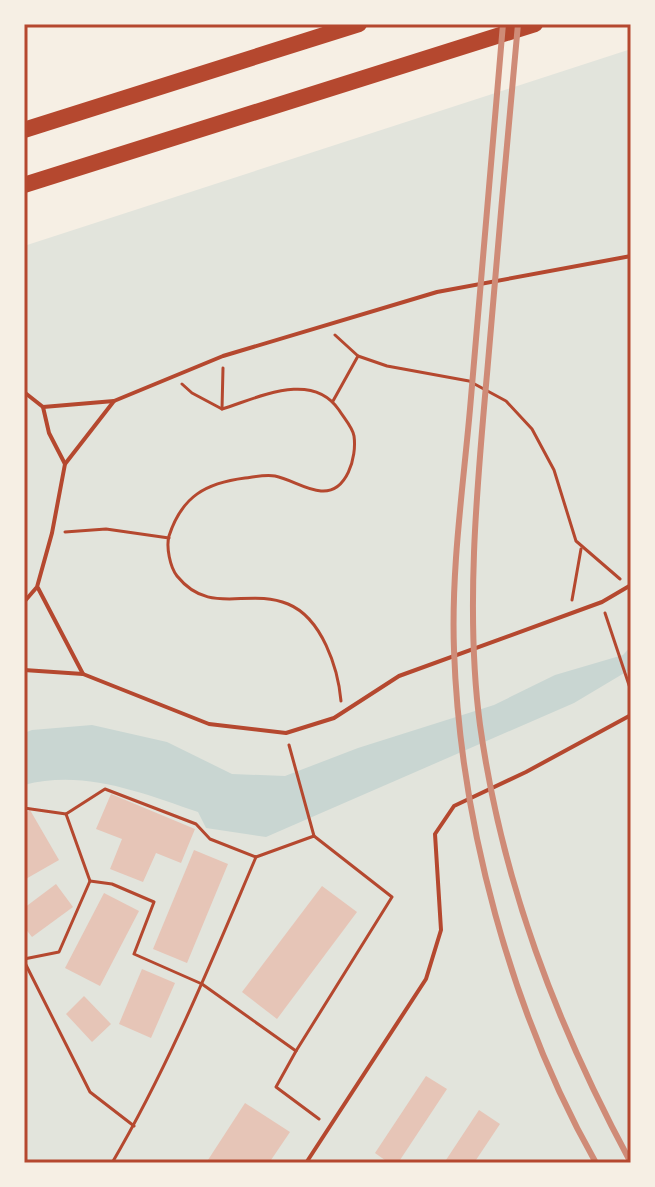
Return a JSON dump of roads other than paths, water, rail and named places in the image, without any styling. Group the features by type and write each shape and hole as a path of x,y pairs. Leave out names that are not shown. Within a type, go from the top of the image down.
{"highway":[{"path":"24,130 359,24"},
{"path":"24,185 535,24"}],"lane":[{"path":"43,407 114,401 223,356 437,292 631,256"},
{"path":"24,392 43,407 49,433 65,464"},
{"path":"24,602 37,587 52,533 65,464 114,401"},
{"path":"24,670 83,674 209,724 286,733 342,714 399,676 602,602 630,586"},
{"path":"37,587 83,674"},
{"path":"306,1163 426,979 441,930 435,834 454,806 526,772 631,715"}],"railway":[{"path":"503,24 456,559 454,650 458,715 479,848 515,980 539,1044 596,1163"},
{"path":"518,24 476,505 473,639 480,725 502,840 536,951 579,1058 631,1163"}]}
